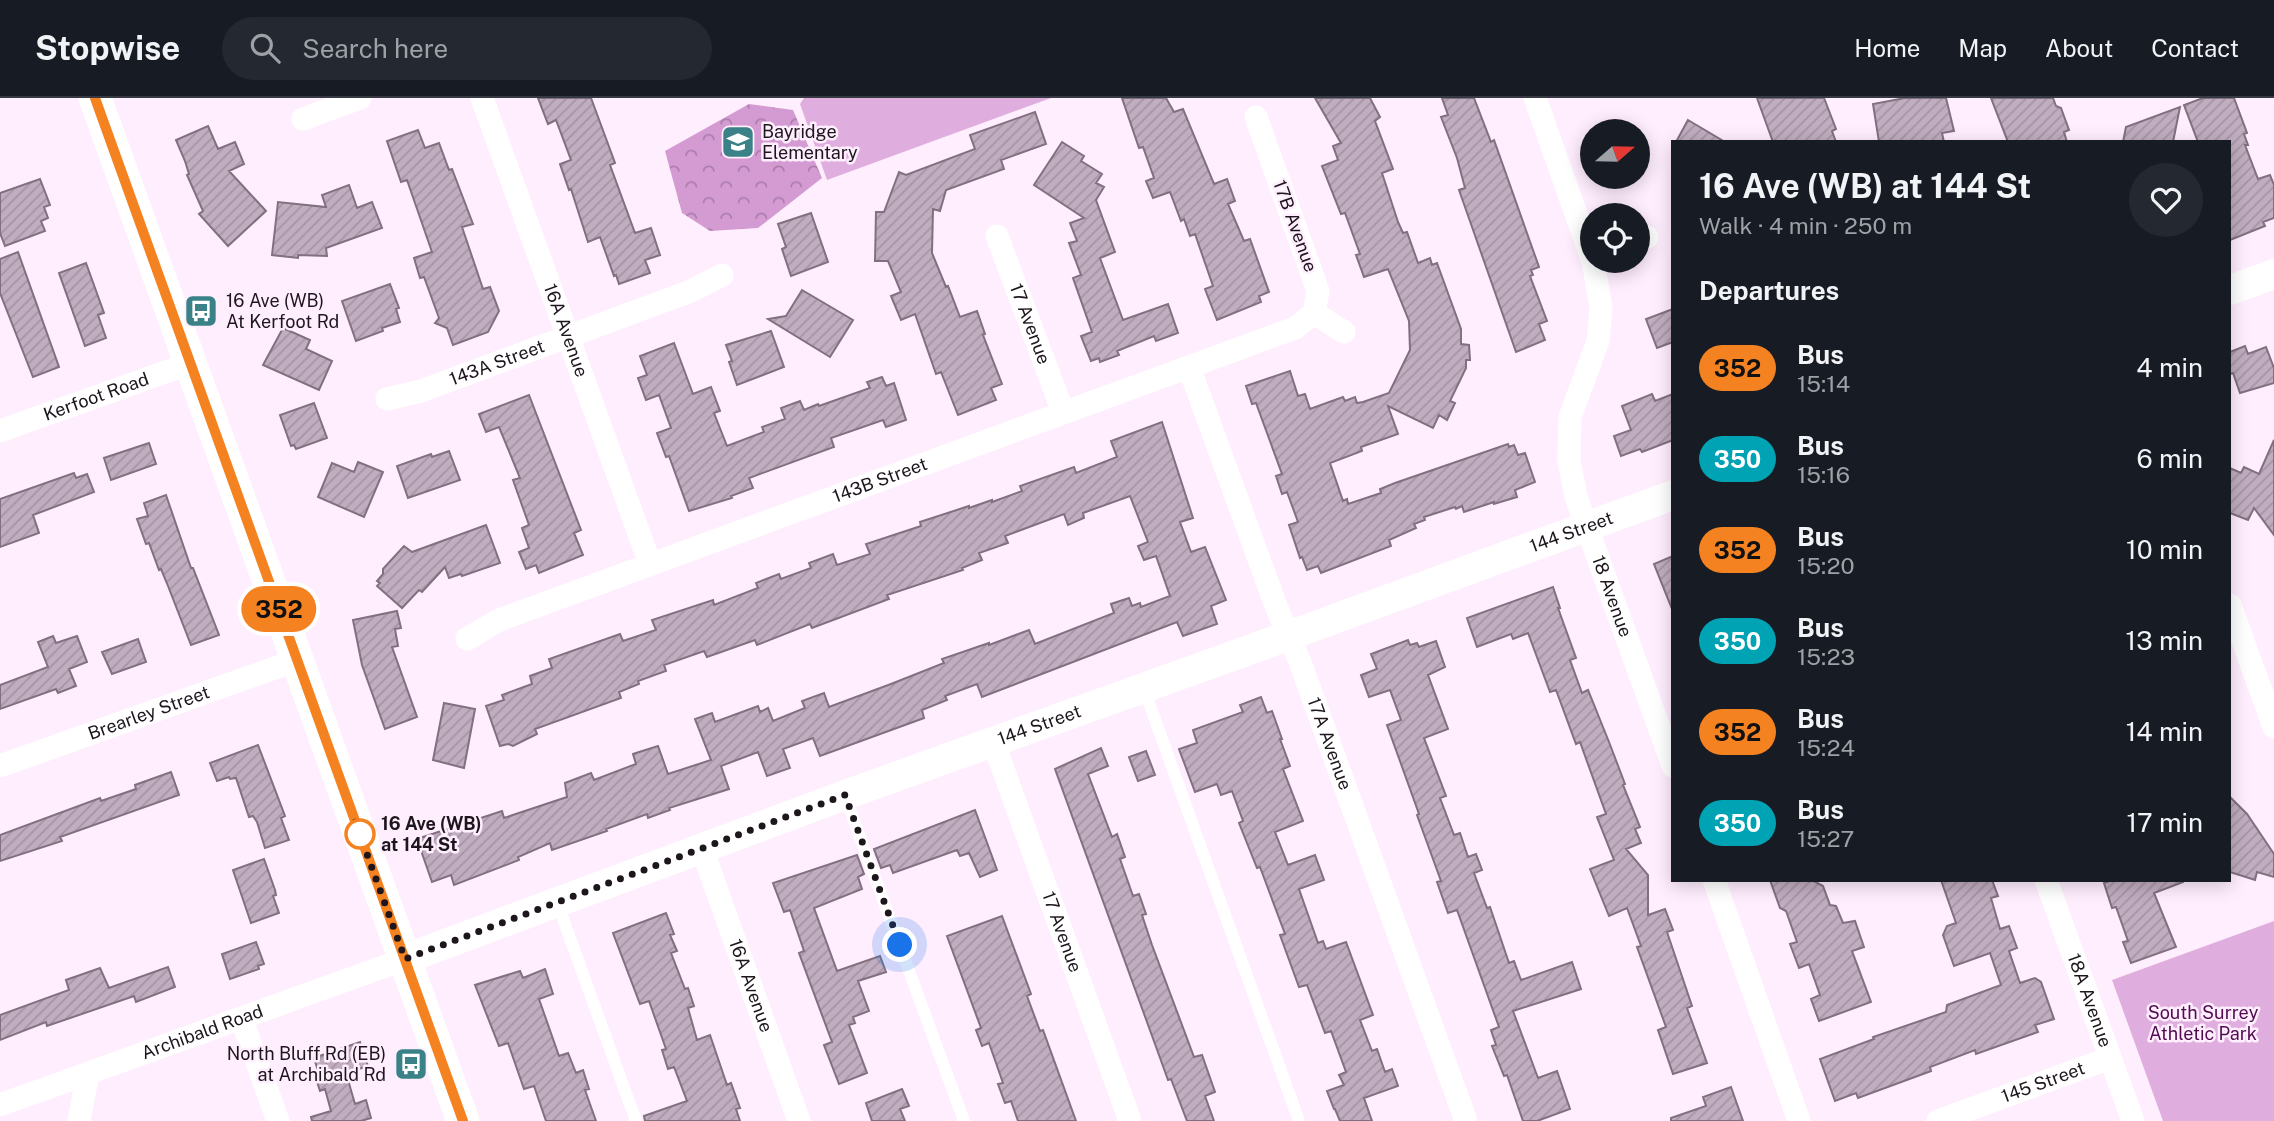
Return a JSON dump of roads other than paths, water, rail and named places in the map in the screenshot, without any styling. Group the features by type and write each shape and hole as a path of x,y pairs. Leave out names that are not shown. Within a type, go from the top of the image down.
{"main road":[{"path":"95,98 463,1121"}],"street":[{"path":"303,119 360,98"},
{"name":"16A Avenue","path":"482,98 650,564"},
{"name":"18 Avenue","path":"1535,98 1580,224"},
{"name":"17B Avenue","path":"1256,117 1318,291 1314,313"},
{"name":"17 Avenue","path":"997,236 1063,412"},
{"name":"18 Avenue","path":"1595,273 1601,308 1598,341 1570,417 1569,460 1576,497 1586,527 1671,761"},
{"path":"2231,290 2274,274"},
{"name":"143A Street","path":"387,399 421,391 691,291 722,275"},
{"path":"1314,313 1344,332"},
{"name":"143B Street","path":"467,639 499,620 1295,328 1314,313"},
{"name":"Kerfoot Road","path":"0,431 191,363"},
{"name":"17A Avenue","path":"1189,368 1300,662 1466,1121"},
{"name":"144 Street","path":"405,959 845,795 1671,496"},
{"path":"2231,608 2274,727"},
{"name":"Brearley Street","path":"0,765 297,660"},
{"name":"17 Avenue","path":"993,741 1130,1121"},
{"name":"16A Avenue","path":"702,849 799,1121"},
{"path":"1715,882 1800,1121"},
{"name":"18A Avenue","path":"2047,882 2133,1121"},
{"name":"Archibald Road","path":"0,1105 405,959"},
{"path":"241,1018 278,1121"},
{"name":"145 Street","path":"1938,1121 2110,1058"},
{"path":"79,1121 88,1073"}],"lane":[{"path":"1143,686 1299,1121"},
{"path":"845,795 964,1121"},
{"path":"557,902 636,1121"}],"place":[{"name":"Bayridge Elementary","path":"738,142"},
{"name":"16 Ave (WB) At Kerfoot Rd","path":"201,311"},
{"name":"16 Ave (WB) at 144 St","path":"360,834"},
{"name":"North Bluff Rd (EB) at Archibald Rd","path":"411,1064"}],"park label":[{"name":"South Surrey Athletic Park","path":"2203,1023"}]}
